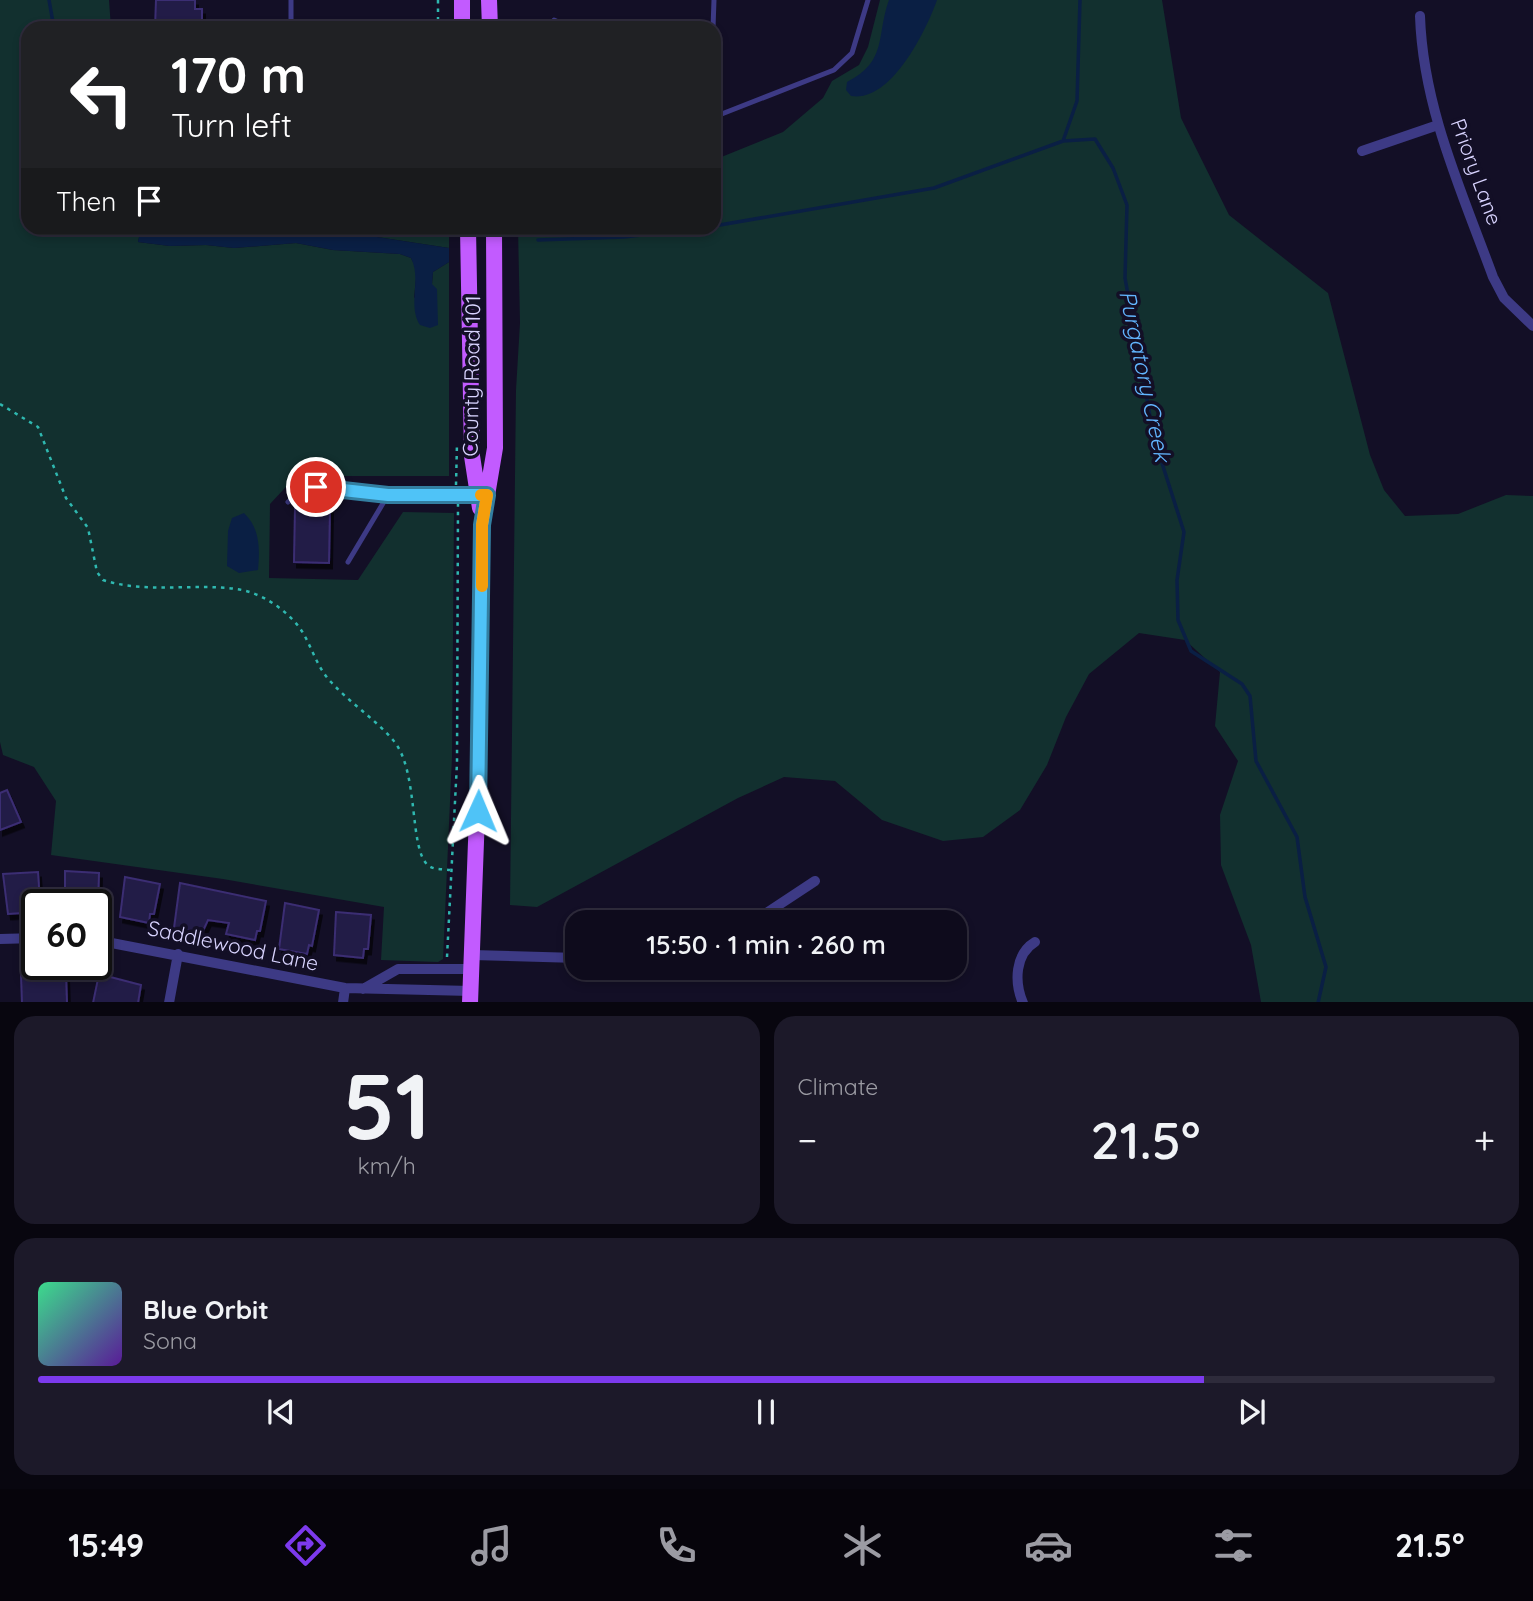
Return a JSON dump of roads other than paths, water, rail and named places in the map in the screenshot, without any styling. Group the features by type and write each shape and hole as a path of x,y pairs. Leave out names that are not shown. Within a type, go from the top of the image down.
{"main road":[{"path":"462,0 463,21"},
{"path":"489,0 490,21"},
{"name":"County Road 101","path":"468,235 472,456 482,495 470,997"},
{"name":"County Road 101","path":"482,495 495,449 494,235"}],"street":[{"name":"Priory Lane","path":"1420,16 1423,70 1438,125 1493,277 1504,298 1533,326"},
{"path":"1362,151 1438,125"},
{"path":"771,910 815,881"},
{"path":"0,939 21,938"},
{"path":"1023,1002 1018,983 1019,962 1022,954 1035,942"},
{"name":"Saddlewood Lane","path":"112,943 345,988 470,997"},
{"path":"169,1002 178,954"},
{"path":"363,989 398,969 448,969 472,962 565,958"},
{"path":"343,1002 345,988"}],"lane":[{"path":"291,0 291,21"},
{"path":"713,21 714,0"},
{"path":"721,114 834,70 852,53 868,0"},
{"path":"288,502 303,489 316,487 388,495 482,495"},
{"path":"348,562 388,495"}],"water":[{"path":"889,0 937,0 916,46 893,77 866,95 851,96 846,90 847,82 860,74 875,56"},
{"path":"140,235 364,235 449,248 449,262 433,272 432,284 437,289 438,325 430,328 420,325 416,317 414,266 411,258 400,254 333,250 296,243 234,248 138,242"},
{"path":"244,513 253,525 258,539 258,570 239,573 227,566 228,531 232,518"}],"waterway":[{"name":"Purgatory Creek","path":"49,0 53,21"},
{"path":"1063,141 1077,101 1080,0"},
{"name":"Purgatory Creek","path":"721,225 934,188 1063,141 1095,139 1113,168 1127,205 1125,278 1154,438 1184,532 1177,580 1178,620 1191,651 1242,684 1250,696 1256,761 1297,837 1305,897 1326,967 1318,1002"},
{"name":"Purgatory Creek","path":"538,240 641,235"}]}
